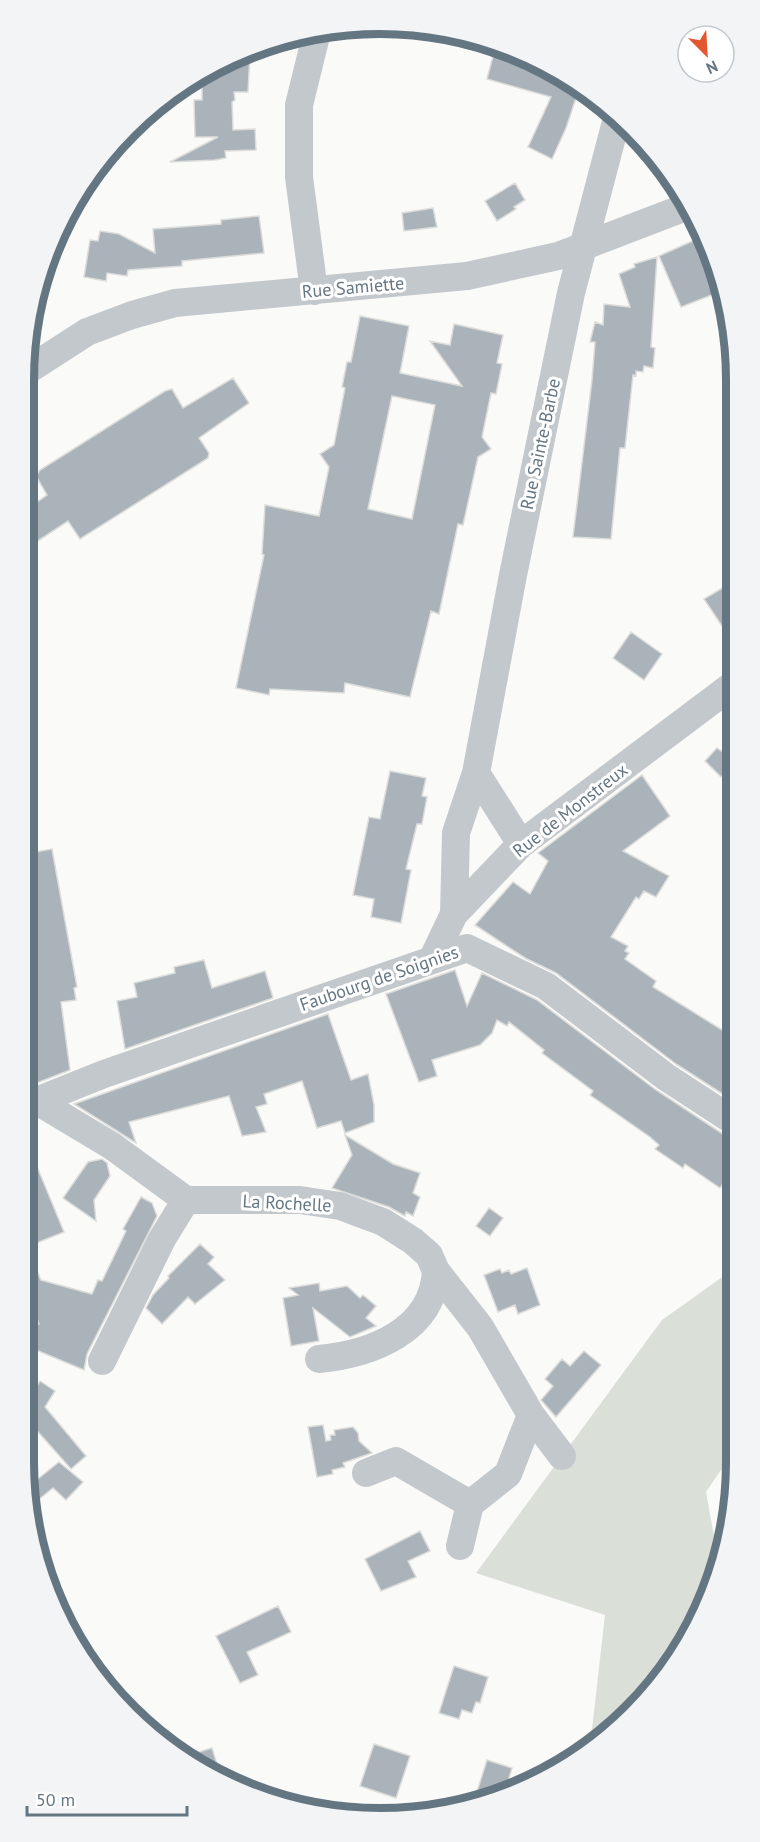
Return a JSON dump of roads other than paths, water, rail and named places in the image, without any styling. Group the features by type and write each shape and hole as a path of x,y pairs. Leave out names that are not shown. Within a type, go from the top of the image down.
{"street":[{"path":"314,291 299,177 299,105 315,41"},
{"name":"Rue Sainte-Barbe","path":"454,914 456,833 476,773 515,563 583,246 615,127"},
{"name":"Rue Samiette","path":"35,366 87,332 132,315 175,303 467,276 558,256 680,209"},
{"name":"Rue de Monstreux","path":"432,960 454,914 522,844 726,695"},
{"path":"476,773 522,844"},
{"name":"Faubourg de Soignies","path":"34,1103 104,1074 467,948 546,986 666,1077 726,1116"},
{"path":"34,1106 112,1146 186,1200 162,1239 102,1361"},
{"name":"La Rochelle","path":"186,1200 300,1200 340,1206 383,1222 413,1241 429,1255 436,1271 480,1327 531,1415 562,1456"},
{"path":"319,1359 368,1350 402,1331 426,1306 433,1293 436,1271"},
{"path":"460,1546 470,1504 508,1474 531,1415"},
{"path":"366,1473 396,1461 470,1504"}]}
